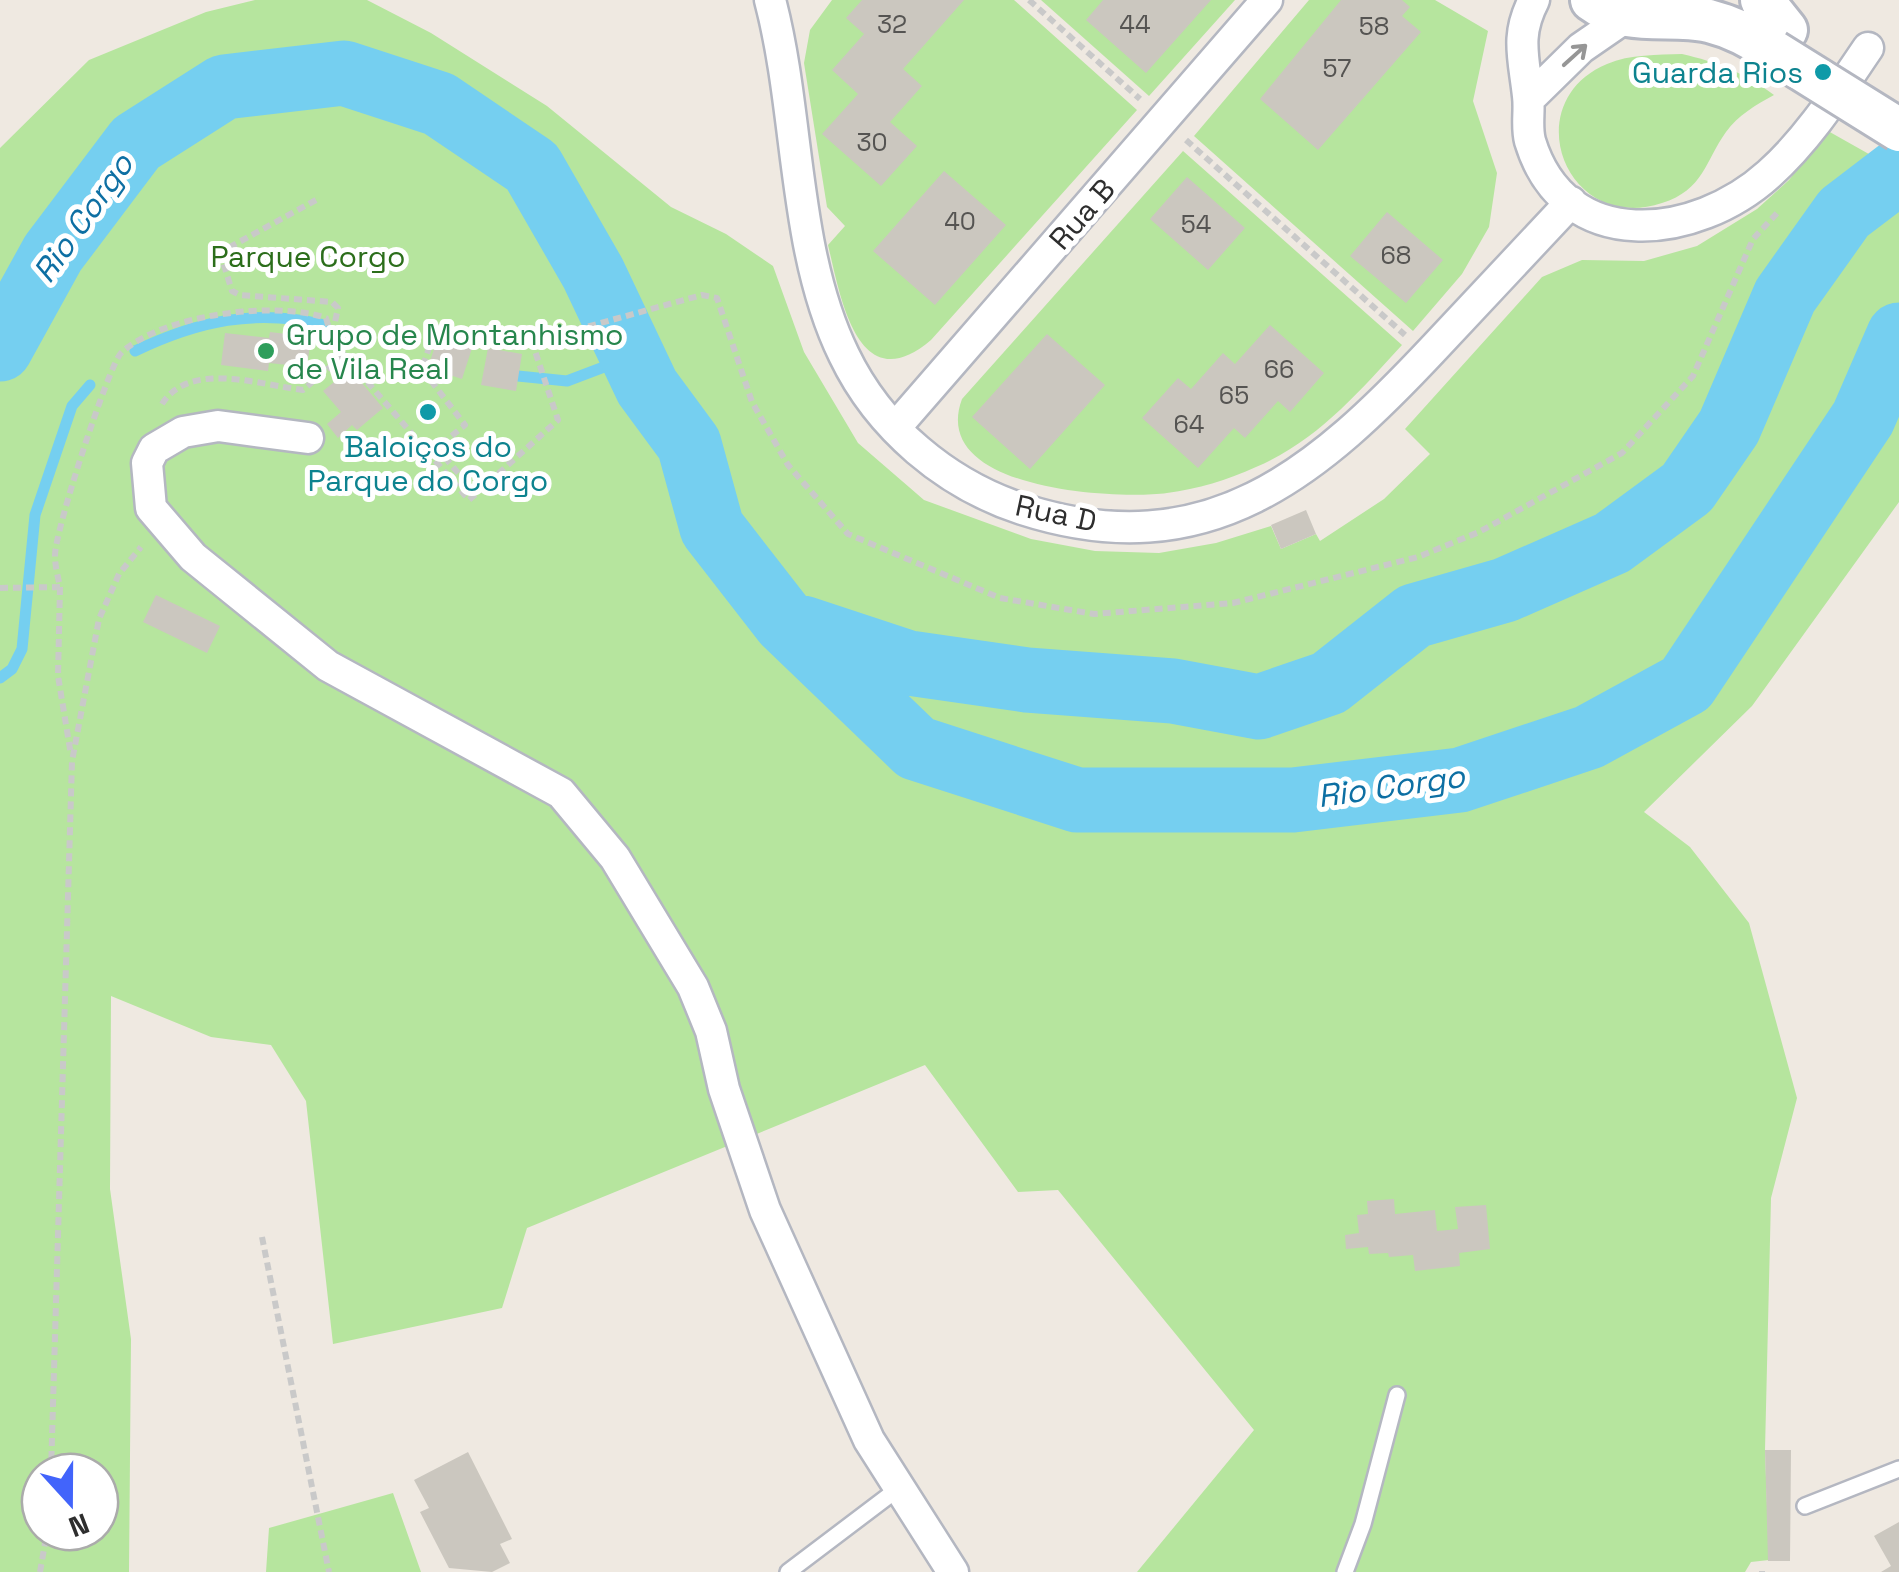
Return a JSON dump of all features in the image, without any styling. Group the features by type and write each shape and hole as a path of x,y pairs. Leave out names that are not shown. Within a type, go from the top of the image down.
{"main road":[{"path":"1623,12 1677,12 1695,0"},
{"path":"1623,12 1708,21 1741,32 1774,27 1899,100"},
{"path":"1774,27 1899,130"}],"street":[{"name":"Rua B","path":"895,428 1268,0"},
{"path":"1534,0 1520,36 1532,147 1544,172 1571,202 1593,216 1632,226 1684,222 1720,208 1754,187 1819,118 1868,48"},
{"name":"Rua D","path":"778,5 826,310 854,373 895,428 928,459 962,482 1010,505 1062,519 1114,526 1164,524 1236,507 1280,486 1344,440 1571,202"},
{"path":"1529,99 1623,12"},
{"path":"308,438 218,426 200,427 166,440 154,449 145,476 151,508 193,557 328,666 532,774 561,793 587,822 638,892 693,987 711,1030 724,1089 765,1210 869,1440 952,1572"}],"lane":[{"path":"1345,1572 1363,1524 1397,1395"},
{"path":"1804,1506 1899,1469"},
{"path":"788,1572 899,1488"}],"path":[{"path":"1029,0 1413,342"},
{"path":"316,200 230,247 224,267 232,291 240,295 332,302 339,312 333,332"},
{"path":"469,500 558,420 532,342 702,295"},
{"path":"462,492 469,486 437,448 465,425 422,370 436,326 499,343"},
{"path":"247,383 303,390 344,356"},
{"path":"52,1452 72,761 99,619 120,574 160,522"},
{"path":"60,586 58,676 72,761"},
{"path":"0,588 33,588"},
{"path":"262,1237 329,1572"}],"green space":[{"name":"Parque Corgo","path":"255,0 367,0 431,33 547,106 671,207 726,234 773,266 804,352 858,443 924,500 1031,539 1095,551 1159,553 1216,543 1271,526 1281,549 1316,534 1320,541 1384,499 1430,454 1405,429 1542,277 1582,260 1644,261 1697,246 1757,209 1789,180 1828,131 1899,171 1899,502 1752,706 1644,812 1690,847 1749,923 1797,1098 1771,1198 1765,1450 1769,1560 1751,1562 1745,1572 1137,1572 1254,1430 1058,1190 1018,1192 925,1065 527,1228 502,1308 333,1344 306,1101 271,1045 211,1037 111,996 110,1189 131,1339 129,1572 0,1572 0,148 89,60 206,12"},
{"path":"832,0 1014,0 1137,110 931,340 906,356 885,359 869,351 856,334 846,313 828,245 845,226 827,207 804,63 810,30"},
{"path":"1041,0 1235,0 1149,96"},
{"path":"1309,0 1435,0 1488,31 1473,101 1497,173 1489,227 1462,274 1413,331 1194,136"},
{"path":"1682,54 1730,69 1774,95 1731,126 1702,174 1676,197 1628,208 1600,200 1578,183 1564,160 1559,133 1564,106 1579,82 1607,64 1635,57"},
{"path":"1183,151 1402,345 1335,414 1298,444 1256,467 1212,483 1167,493 1108,494 1032,483 998,471 972,453 959,429 962,399"},
{"path":"393,1493 421,1572 266,1572 269,1528"}],"building":[{"path":"862,0 964,0 903,69 922,86 890,122 917,146 881,186 822,134 858,94 832,70 864,34 846,18"},
{"path":"1103,0 1211,0 1146,73 1086,20"},
{"path":"1341,0 1402,0 1410,7 1402,16 1421,32 1318,150 1260,99"},
{"path":"944,171 1006,225 935,305 873,251"},
{"path":"1187,177 1245,228 1208,270 1150,219"},
{"path":"1387,212 1443,260 1406,303 1350,256"},
{"path":"1270,325 1324,373 1290,412 1278,401 1245,438 1234,428 1198,468 1142,418 1178,378 1191,389 1223,353 1235,364"},
{"name":"Grupo de Montanhismo de Vila Real","path":"270,332 311,337 307,367 269,363 268,371 221,365 225,333 269,338"},
{"path":"439,333 473,345 462,379 428,368"},
{"path":"1047,334 1105,385 1030,469 972,417"},
{"path":"488,348 522,354 516,391 481,385"},
{"path":"350,369 383,408 357,430 352,425 338,438 327,424 341,412 323,391"},
{"path":"1306,510 1316,534 1281,549 1271,525"},
{"path":"156,595 220,626 207,653 143,622"},
{"path":"1394,1199 1395,1214 1435,1210 1437,1231 1458,1229 1455,1207 1486,1205 1490,1249 1459,1253 1460,1266 1415,1271 1413,1255 1389,1257 1388,1253 1369,1254 1368,1247 1346,1249 1345,1235 1359,1233 1357,1215 1368,1214 1367,1201"},
{"path":"1765,1450 1791,1450 1790,1561 1768,1561"},
{"path":"468,1452 512,1539 500,1544 510,1563 492,1572 449,1568 420,1512 429,1508 414,1480"},
{"path":"1899,1522 1899,1572 1881,1572 1891,1566 1874,1536"}],"waterway":[{"name":"Rio Corgo","path":"0,349 53,253 136,143 224,87 344,73 439,104 532,167 593,273 647,387 689,444 712,528 785,622 916,748 1077,800 1293,800 1460,780 1589,737 1686,684 1863,418 1899,335"},
{"name":"Rio Corgo","path":"803,628 909,663 1027,680 1173,691 1259,707 1329,683 1414,616 1505,590 1612,543 1687,488 1729,427 1785,296 1844,213 1899,171"},
{"path":"135,351 181,332 227,320 275,318 325,325"},
{"path":"518,376 567,381 633,356"},
{"path":"0,678 12,669 22,649 35,515 72,406 90,385"}],"place":[{"name":"Guarda Rios","path":"1823,72"},
{"name":"Grupo de Montanhismo de Vila Real","path":"266,351"},
{"name":"Baloiços do Parque do Corgo","path":"428,412"}]}
